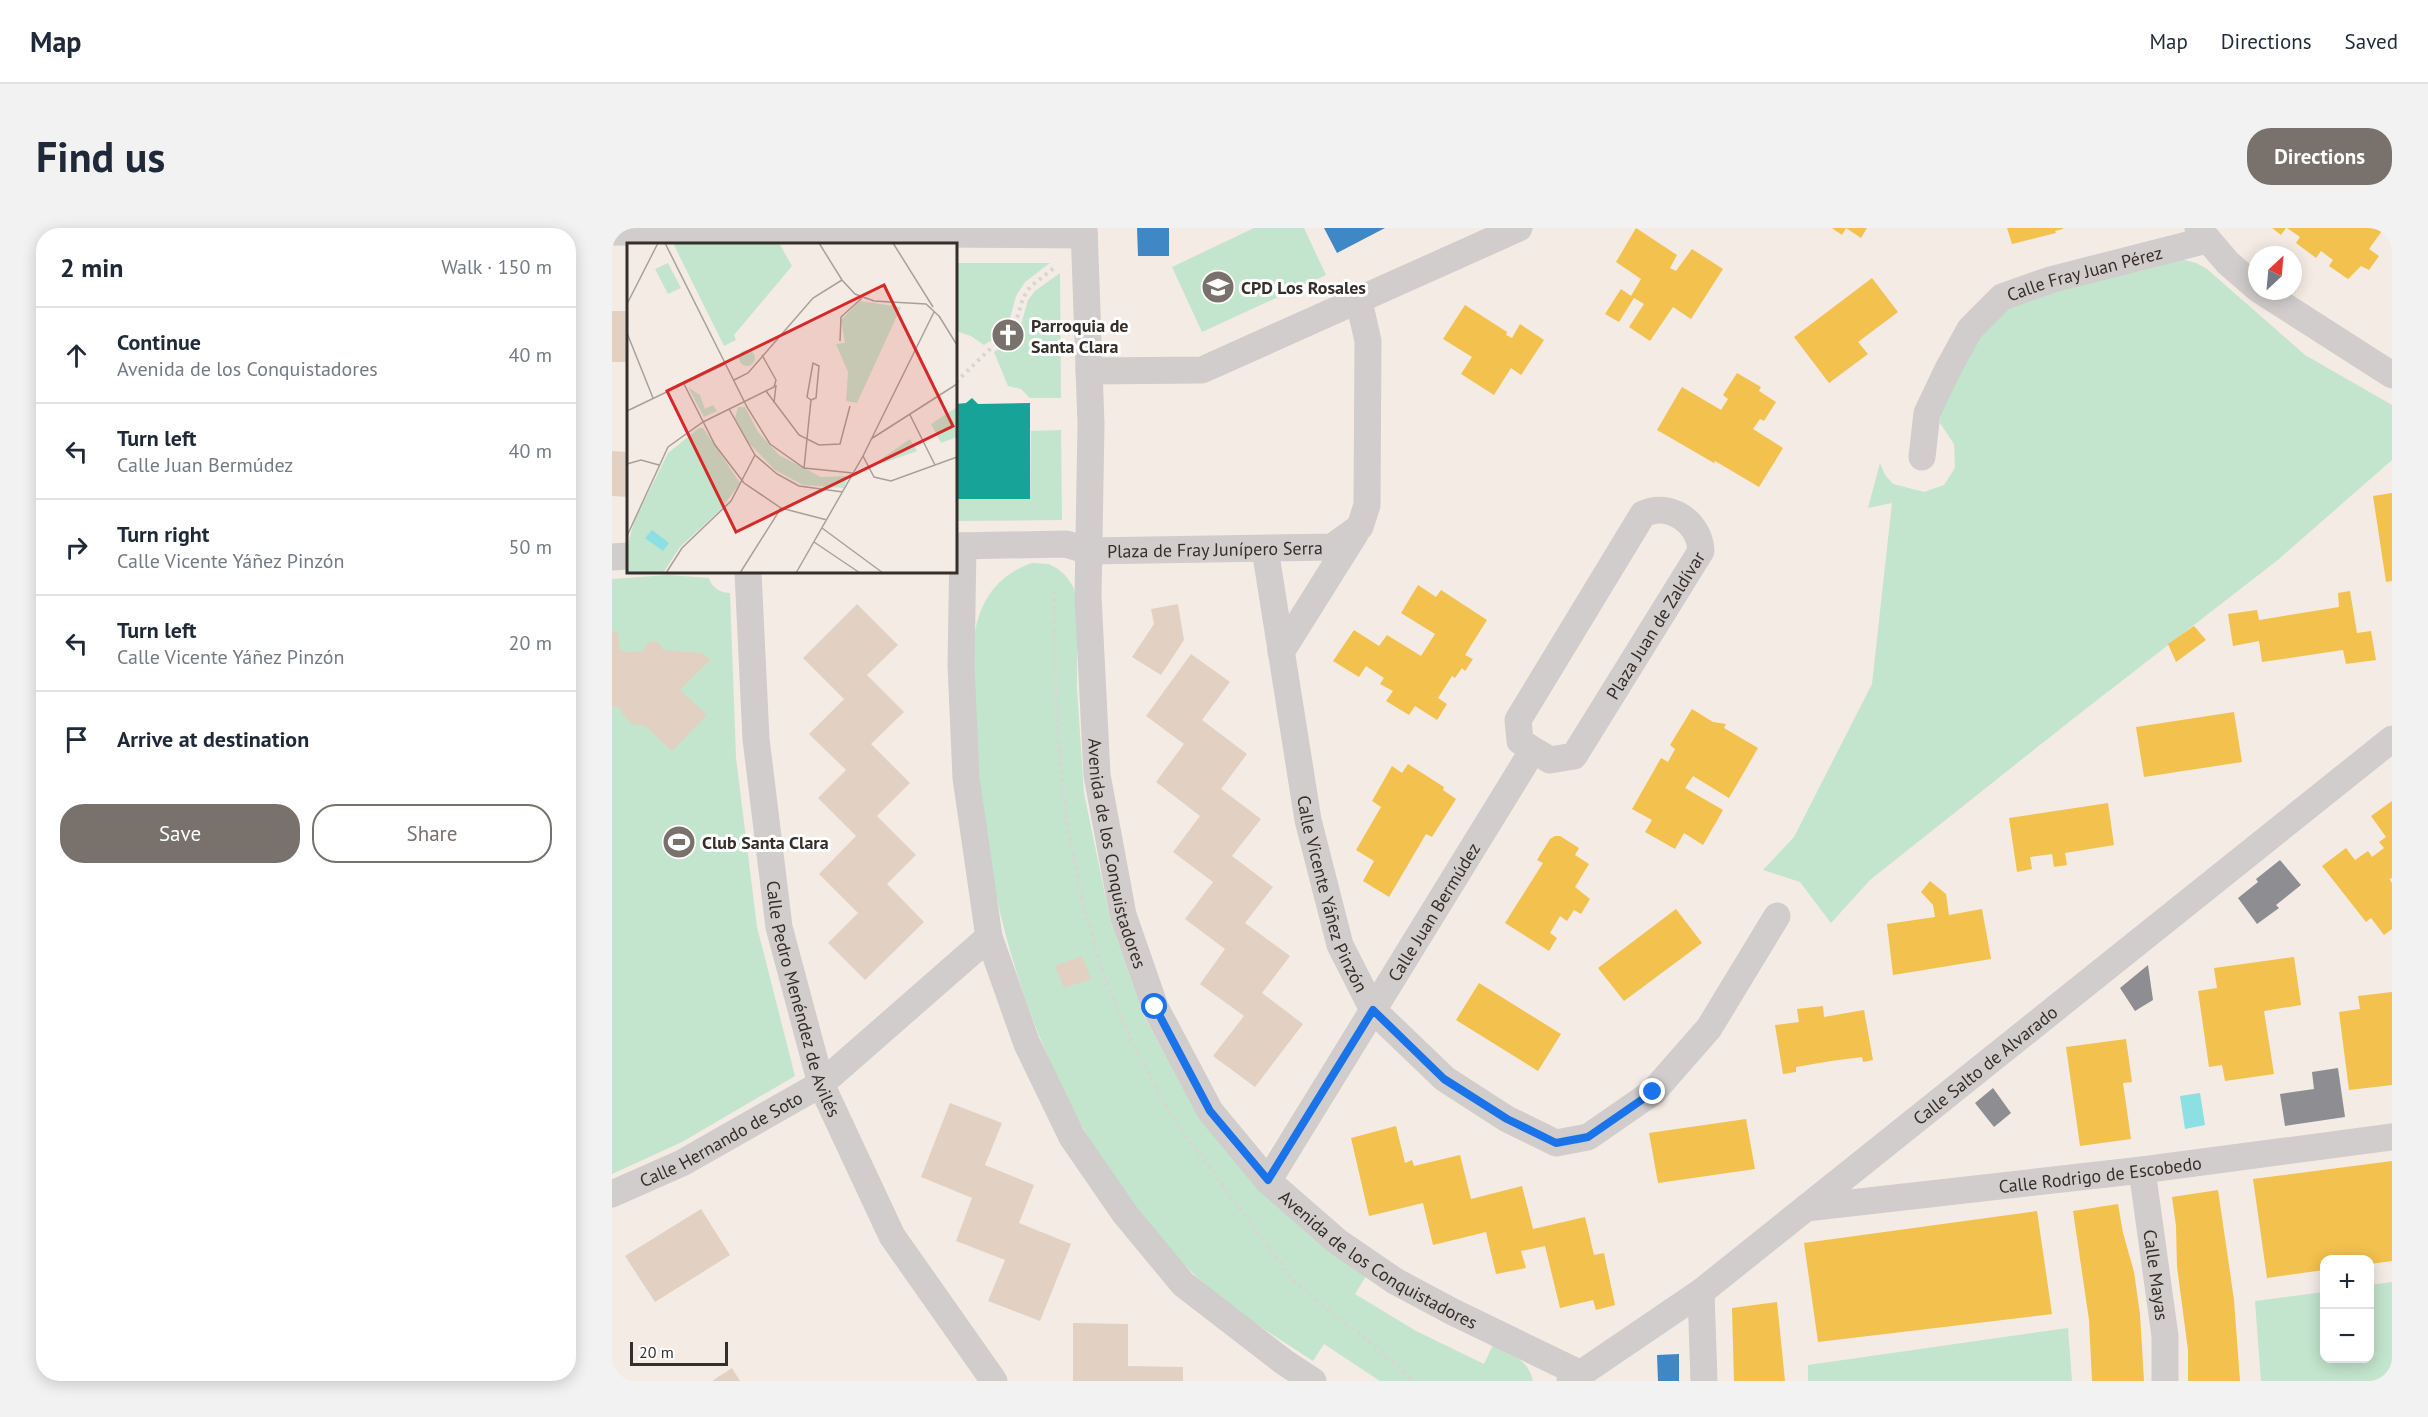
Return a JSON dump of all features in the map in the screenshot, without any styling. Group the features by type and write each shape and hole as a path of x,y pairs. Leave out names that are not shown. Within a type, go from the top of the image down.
{"street":[{"path":"1089,371 1203,370 1519,228"},
{"path":"612,232 746,239 1084,231"},
{"name":"Avenida de los Conquistadores","path":"1084,231 1089,371 1088,596 1097,775 1123,915 1155,1007 1210,1111 1268,1180 1338,1242 1395,1281 1575,1377"},
{"path":"2203,234 2228,263 2248,280"},
{"name":"Calle Fray Juan Pérez","path":"1922,457 1927,413 1947,371 1970,329 2002,297 2050,280 2203,234"},
{"path":"2275,300 2392,375"},
{"path":"1281,652 1360,527 1367,505 1368,341 1359,301"},
{"name":"Plaza Juan de Zaldívar","path":"1654,509 1672,512 1694,526 1701,539 1701,551 1574,756 1550,760 1529,758 1520,741 1518,720 1643,514 1654,509"},
{"name":"Plaza de Fray Junípero Serra","path":"959,546 1066,544 1089,551 1332,547 1360,527"},
{"path":"959,546 966,778 989,937 1027,1044 1072,1137 1125,1214 1182,1284 1284,1362 1313,1381"},
{"name":"Calle Vicente Yáñez Pinzón","path":"1265,549 1308,820 1340,945 1373,1010 1444,1079 1507,1119 1556,1143 1588,1137 1653,1092 1709,1028 1777,916"},
{"path":"612,557 627,556"},
{"name":"Calle Pedro Menéndez de Avilés","path":"748,573 756,740 779,927 821,1084 892,1236 988,1379"},
{"name":"Calle Salto de Alvarado","path":"1575,1377 1701,1292 2392,739"},
{"name":"Calle Juan Bermúdez","path":"1268,1180 1529,758"},
{"name":"Calle Hernando de Soto","path":"612,1194 682,1163 821,1084 989,937"},
{"name":"Calle Rodrigo de Escobedo","path":"1806,1208 2142,1170 2392,1137"},
{"name":"Calle Mayas","path":"2142,1170 2165,1336 2165,1381"},
{"path":"1701,1292 1704,1381"}],"path":[{"path":"957,381 1003,339 1015,325 1026,292 1055,268"}],"green space":[{"path":"1254,228 1304,228 1326,275 1202,332 1172,267"},
{"path":"2181,259 2207,269 2305,355 2392,405 2392,460 2279,559 1870,880 1831,923 1800,882 1763,870 1794,837 1872,684 1892,503 1868,508 1880,463 1885,475 1893,484 1924,492 1944,485 1955,468 1954,444 1940,423 1941,408 1989,321 2024,300"},
{"path":"957,263 1050,263 1025,282 1016,296 1009,322 1000,335 984,345 971,336 957,331"},
{"path":"1060,273 1061,398 1030,398 1021,389 1008,386 994,352 1012,340 1020,328 1028,300 1035,291"},
{"path":"1061,430 1062,520 957,521 957,499 1030,499 1031,431"},
{"path":"1032,563 1049,564 1058,569 1073,586 1077,602 1077,689 1084,793 1110,919 1143,1014 1200,1119 1366,1276 1355,1294 1416,1331 1484,1364 1493,1345 1506,1351 1528,1368 1533,1381 1380,1381 1324,1344 1313,1361 1221,1298 1163,1242 1122,1190 1086,1133 1055,1072 1029,1009 1008,944 993,879 981,794 973,648 975,633 982,607 997,586 1018,569"},
{"name":"Club Santa Clara","path":"668,575 709,578 717,589 730,593 736,758 757,927 795,1076 682,1142 612,1174 612,579"},
{"path":"2392,1282 2392,1381 2261,1381 2255,1301 2320,1293 2320,1363 2374,1363 2374,1284"},
{"path":"2068,1328 2072,1381 1808,1381 1808,1365"}],"water":[{"path":"2200,1093 2205,1125 2185,1129 2180,1096"}],"building: Homes":[{"path":"1636,228 1677,255 1670,268 1676,271 1692,249 1723,269 1691,319 1673,307 1650,341 1629,327 1644,304 1634,298 1619,322 1605,314 1621,289 1631,296 1641,279 1616,262"},
{"path":"1832,228 1846,228 1842,235"},
{"path":"1846,228 1867,228 1861,238"},
{"path":"2007,228 2063,229 2055,231 2056,233 2012,244"},
{"path":"2272,228 2286,228 2281,235"},
{"path":"2287,228 2384,228 2369,249 2379,256 2369,270 2361,266 2348,279 2329,266 2333,260 2321,251 2316,258 2296,243 2300,237"},
{"path":"1872,278 1898,312 1858,342 1868,354 1829,383 1794,337"},
{"path":"1465,305 1507,332 1506,335 1512,338 1520,324 1544,340 1521,375 1511,368 1494,395 1461,374 1472,357 1443,339"},
{"path":"1737,373 1761,387 1759,391 1776,402 1764,421 1760,419 1753,429 1783,448 1759,487 1657,430 1682,387 1721,410 1728,399 1723,395"},
{"path":"2392,493 2392,581 2386,582 2373,496"},
{"path":"1418,585 1436,597 1441,590 1487,620 1465,655 1473,659 1465,671 1462,668 1455,678 1452,676 1438,698 1447,704 1437,720 1415,706 1409,715 1386,701 1393,691 1380,684 1384,678 1366,666 1359,677 1333,661 1354,630 1379,646 1387,635 1421,656 1435,634 1401,613"},
{"path":"2350,591 2357,633 2371,631 2376,660 2346,664 2343,650 2262,662 2259,641 2233,646 2228,614 2257,610 2259,620 2339,607 2338,593"},
{"path":"2194,626 2206,640 2176,662 2168,644"},
{"path":"1692,709 1713,722 1726,724 1724,728 1758,748 1729,798 1693,776 1685,788 1723,810 1703,845 1684,833 1675,849 1645,832 1652,820 1632,809 1661,758 1668,762 1675,749 1670,745"},
{"path":"2234,712 2242,762 2144,777 2136,727"},
{"path":"1408,764 1444,787 1443,790 1456,799 1432,837 1426,834 1389,897 1363,881 1374,861 1356,850 1381,807 1372,801 1392,766 1402,773"},
{"path":"2392,801 2392,878 2389,879 2392,883 2392,929 2384,935 2371,918 2366,922 2322,866 2346,848 2355,860 2368,851 2372,857 2384,848 2379,842 2386,837 2371,816"},
{"path":"2108,803 2114,845 2065,853 2067,865 2054,867 2052,854 2030,857 2032,869 2017,872 2009,818"},
{"path":"1560,836 1579,848 1575,855 1589,864 1575,887 1590,899 1581,914 1574,910 1567,921 1560,916 1550,933 1557,938 1549,951 1505,923 1543,863 1537,860 1550,839"},
{"path":"1930,881 1946,894 1949,915 1982,909 1991,959 1893,975 1887,924 1935,917 1933,905 1921,892"},
{"path":"1676,909 1702,943 1624,1001 1598,968"},
{"path":"2294,957 2301,1005 2264,1011 2274,1074 2225,1081 2222,1065 2209,1067 2198,991 2217,988 2214,968"},
{"path":"1479,983 1561,1034 1538,1071 1456,1020"},
{"path":"2392,992 2392,1085 2349,1090 2339,1012 2360,1009 2358,996"},
{"path":"1823,1006 1824,1017 1864,1010 1873,1060 1863,1062 1862,1057 1831,1061 1796,1067 1796,1072 1783,1074 1775,1025 1799,1022 1797,1009"},
{"path":"2126,1039 2132,1082 2123,1083 2131,1139 2080,1146 2066,1047"},
{"path":"1746,1119 1755,1169 1658,1183 1649,1133"},
{"path":"1396,1126 1405,1163 1412,1160 1414,1166 1460,1155 1471,1199 1522,1186 1533,1229 1585,1217 1594,1255 1604,1253 1615,1305 1596,1310 1593,1300 1560,1308 1545,1246 1521,1251 1526,1268 1496,1274 1486,1232 1433,1245 1423,1203 1369,1216 1351,1138"},
{"path":"2392,1161 2392,1261 2374,1263 2374,1255 2320,1255 2320,1271 2267,1278 2253,1179"},
{"path":"2218,1190 2234,1300 2240,1381 2188,1381 2188,1350 2177,1267 2176,1226 2172,1197"},
{"path":"2118,1204 2134,1272 2140,1314 2144,1381 2092,1381 2089,1320 2073,1211"},
{"path":"2037,1211 2052,1314 1818,1342 1804,1243"},
{"path":"1777,1302 1785,1381 1734,1381 1732,1308"}],"building: Schools":[{"path":"1137,228 1169,228 1169,256 1138,256"},
{"path":"1324,228 1385,228 1337,253"},
{"path":"1679,1354 1679,1381 1658,1381 1657,1355"}],"building: Public":[{"path":"972,398 978,404 1030,403 1030,499 957,499 957,404 966,403"}],"building: Industry":[{"path":"2280,860 2301,885 2276,905 2279,908 2257,924 2238,898 2258,882 2256,879"},
{"path":"2148,965 2153,1000 2135,1011 2120,988"},
{"path":"2338,1068 2345,1117 2285,1126 2280,1094 2314,1089 2312,1072"},
{"path":"1993,1088 2011,1113 1994,1127 1975,1103"}],"building: Other":[{"path":"612,311 627,311 627,362 612,362"},
{"path":"612,451 627,452 627,497 612,496"},
{"path":"857,604 898,645 867,675 904,712 871,744 910,783 877,816 916,855 887,884 924,922 865,980 828,943 858,913 819,874 856,836 818,798 846,770 809,734 844,699 803,658"},
{"path":"1178,604 1184,640 1161,675 1132,657 1154,624 1151,609"},
{"path":"618,632 620,650 625,652 643,651 648,643 654,641 660,644 663,650 703,653 710,660 680,690 707,715 672,751 645,726 632,724 619,707 612,706 612,633"},
{"path":"1191,654 1230,682 1202,720 1247,754 1221,789 1261,819 1232,856 1273,887 1245,923 1290,956 1262,993 1303,1024 1255,1087 1213,1056 1244,1016 1200,984 1225,949 1185,919 1213,882 1173,852 1200,816 1156,782 1184,744 1146,716"},
{"path":"1082,956 1091,979 1064,988 1055,966"},
{"path":"950,1103 1002,1123 985,1165 1034,1185 1019,1223 1071,1244 1040,1321 988,1301 1005,1260 956,1241 972,1198 921,1177"},
{"path":"701,1209 730,1255 655,1302 625,1256"},
{"path":"1073,1323 1128,1324 1128,1366 1183,1367 1183,1381 1073,1381"},
{"path":"732,1368 740,1381 712,1381"}],"place":[{"name":"CPD Los Rosales","path":"1218,287"},
{"name":"Parroquia de Santa Clara","path":"1008,335"},
{"name":"Club Santa Clara","path":"679,842"}],"route":[{"path":"1155,1007 1210,1111 1268,1180 1373,1010 1444,1079 1507,1119 1556,1143 1588,1137 1653,1092"}]}
